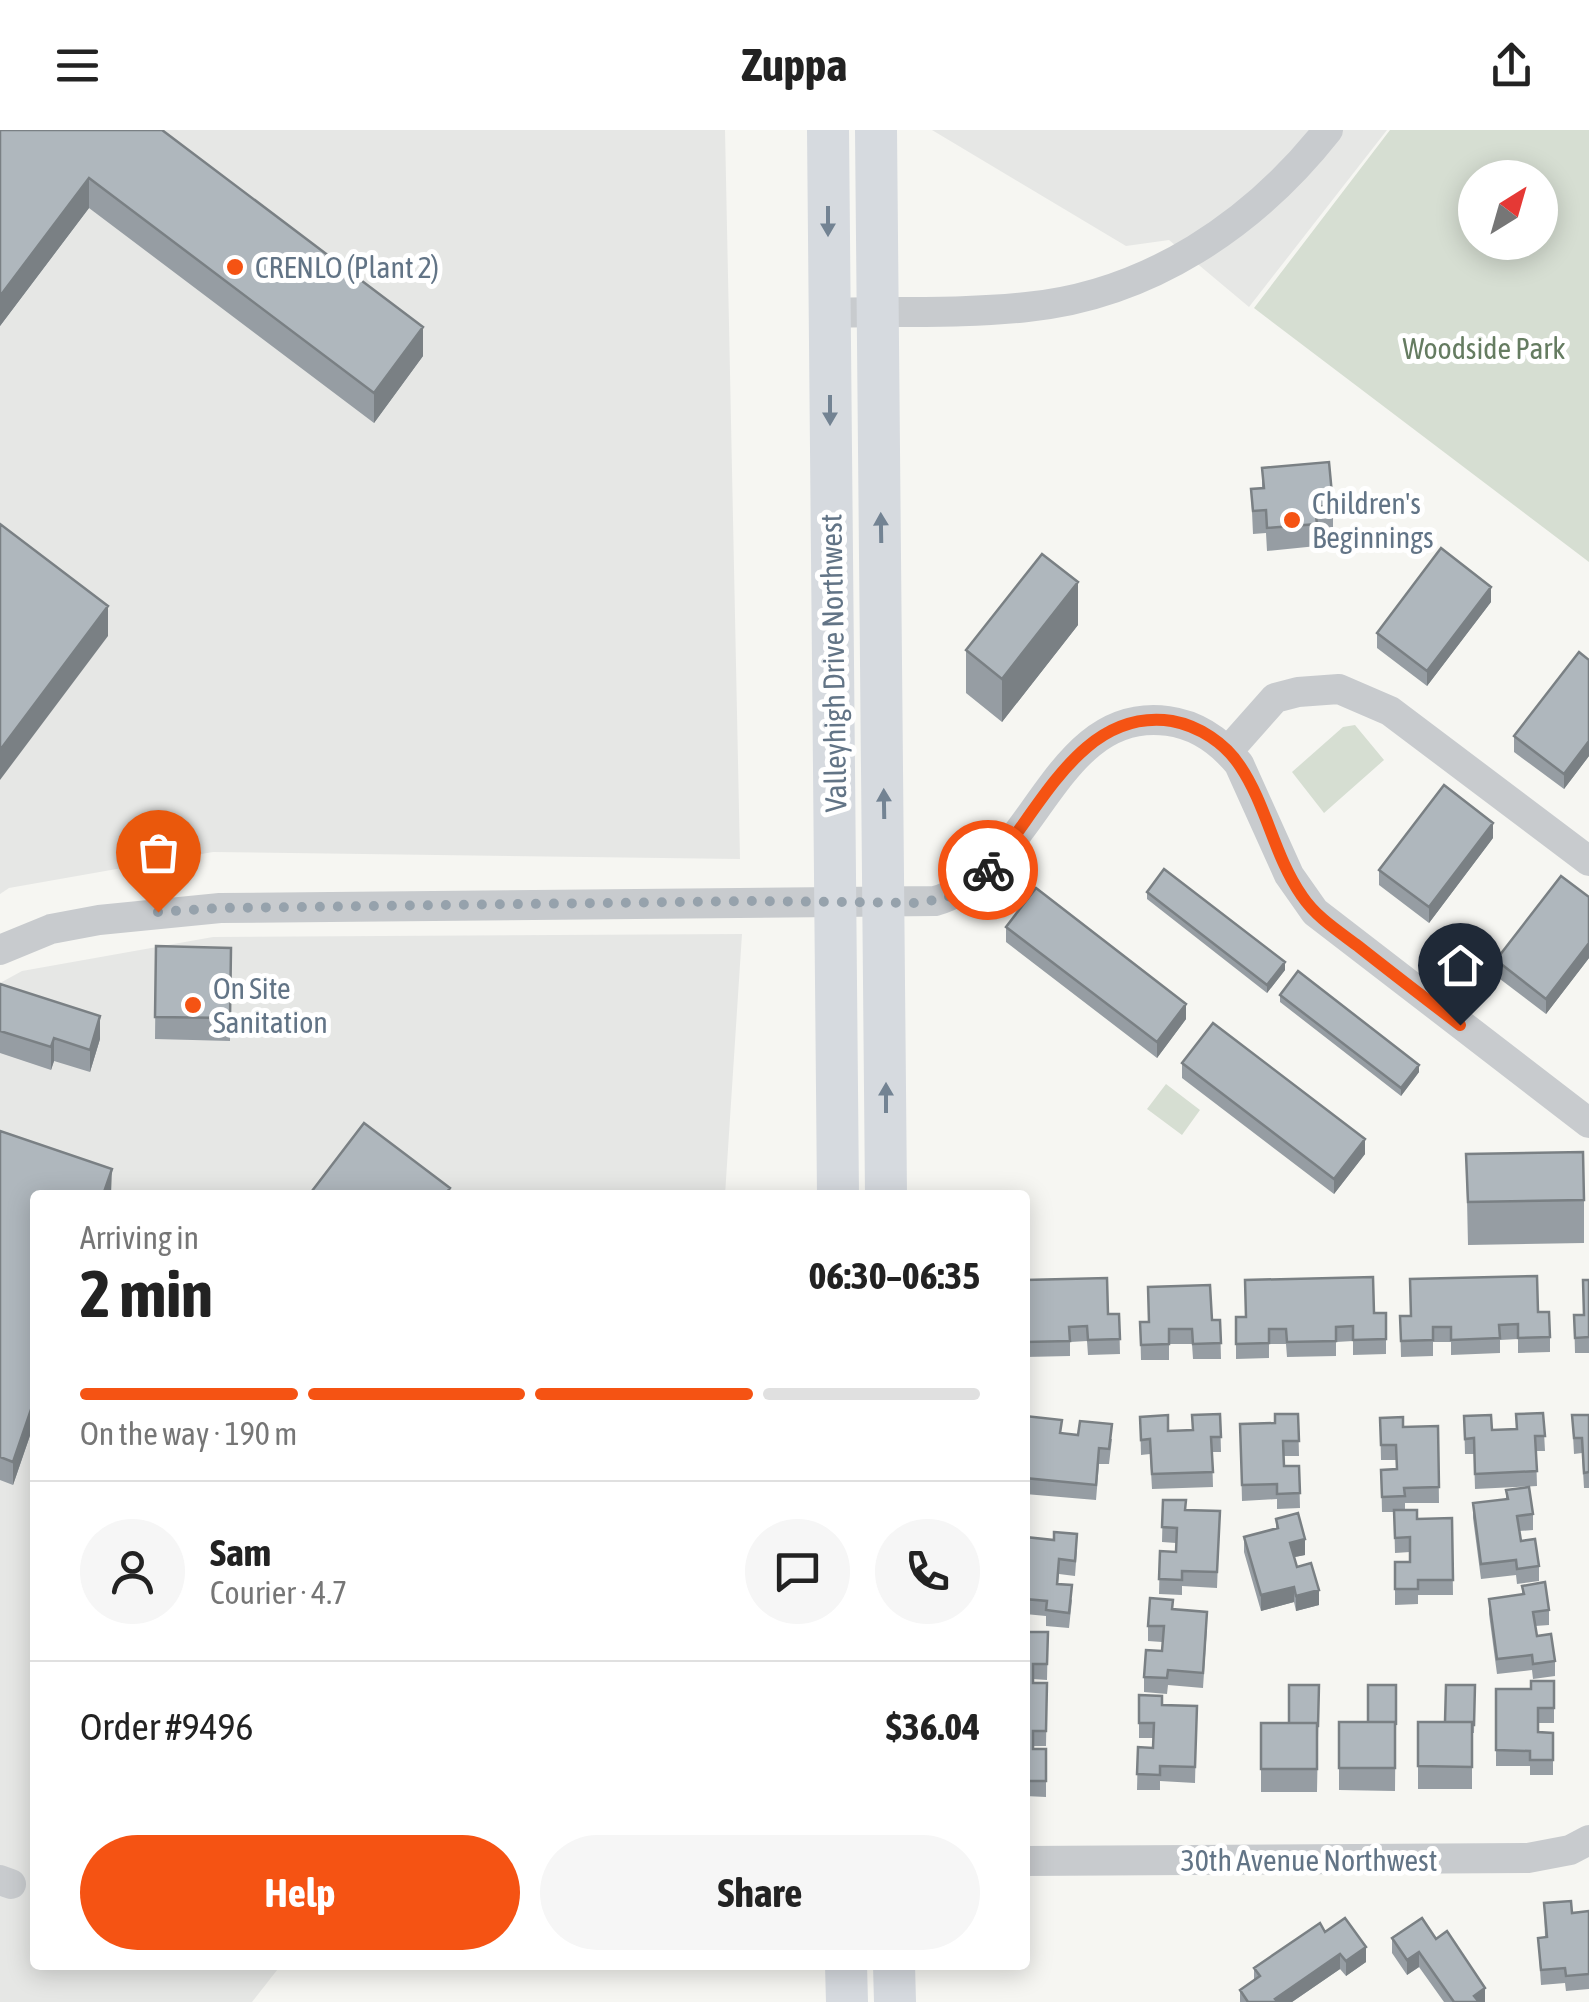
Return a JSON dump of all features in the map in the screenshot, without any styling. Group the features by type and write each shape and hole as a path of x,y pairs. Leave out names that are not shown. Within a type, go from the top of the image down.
{"main road":[{"name":"Valleyhigh Drive Northwest","path":"828,130 838,1190"},
{"name":"Valleyhigh Drive Northwest","path":"876,130 886,1190"},
{"path":"846,1970 847,2002"},
{"path":"894,1970 895,2002"}],"street":[{"path":"829,313 1030,307 1120,287 1180,258 1235,224 1266,197 1328,130"},
{"path":"1228,751 1275,698 1340,689 1390,711 1589,861"},
{"path":"0,950 51,929 220,908 935,900 970,886 998,860 1081,751 1110,730 1143,720 1181,723 1228,751 1249,781 1289,875 1315,912 1589,1124"},
{"name":"30th Avenue Northwest","path":"1030,1861 1528,1858 1570,1850 1589,1840"}],"shaded area":[{"path":"0,130 725,130 740,859 213,852 9,888 0,894"},
{"path":"932,130 1387,130 1249,307 1169,240 1126,246"},
{"path":"742,934 725,1190 30,1190 30,1970 277,1970 252,2002 0,2002 0,983 22,971 213,937"}],"green space":[{"name":"Woodside Park","path":"1390,130 1589,130 1589,562 1254,308"},
{"path":"1355,725 1384,760 1324,813 1292,772 1343,727"},
{"path":"1166,1084 1200,1110 1182,1135 1147,1109"}],"building":[{"name":"CRENLO (Plant 2)","path":"0,130 162,130 423,327 374,393 89,178 0,296"},
{"path":"1329,462 1333,505 1315,507 1317,524 1267,528 1266,510 1253,511 1251,489 1264,488 1262,468"},
{"path":"0,524 108,606 0,750"},
{"path":"1441,548 1491,587 1427,671 1377,633"},
{"path":"1042,554 1078,582 1002,679 966,650"},
{"path":"1579,652 1589,660 1589,741 1564,774 1514,736"},
{"path":"1444,785 1493,823 1429,907 1379,870"},
{"path":"1164,869 1285,962 1267,985 1147,892"},
{"path":"1561,876 1589,897 1589,943 1546,999 1496,960"},
{"path":"1036,888 1186,1004 1157,1042 1006,927"},
{"name":"On Site Sanitation","path":"156,946 231,948 230,1018 155,1017"},
{"path":"1298,971 1419,1065 1401,1088 1280,995"},
{"path":"0,984 100,1016 90,1050 54,1038 51,1047 0,1031"},
{"path":"1213,1023 1365,1139 1334,1179 1182,1063"},
{"path":"364,1123 450,1188 449,1190 313,1190"},
{"path":"0,1131 112,1169 105,1190 30,1190 30,1413 13,1462 0,1457"},
{"path":"1583,1152 1584,1200 1468,1202 1466,1154"},
{"path":"1537,1276 1538,1312 1549,1312 1550,1337 1518,1338 1518,1324 1499,1325 1500,1338 1451,1340 1451,1327 1433,1327 1433,1340 1401,1341 1400,1316 1411,1316 1410,1279"},
{"path":"1373,1277 1374,1313 1386,1313 1386,1339 1353,1340 1353,1326 1336,1327 1336,1341 1287,1342 1286,1329 1269,1329 1269,1343 1236,1344 1236,1317 1246,1317 1245,1280"},
{"path":"1107,1278 1108,1314 1119,1314 1120,1339 1088,1340 1087,1326 1069,1327 1070,1341 1030,1342 1030,1280"},
{"path":"1583,1280 1589,1280 1589,1337 1575,1338 1574,1315 1584,1315"},
{"path":"1210,1285 1212,1320 1220,1320 1221,1343 1193,1344 1192,1329 1169,1329 1169,1344 1141,1345 1140,1322 1149,1322 1148,1287"},
{"path":"1543,1413 1545,1436 1535,1436 1537,1471 1475,1474 1474,1438 1465,1439 1464,1416 1491,1415 1492,1430 1517,1429 1516,1414"},
{"path":"1220,1414 1221,1437 1211,1437 1213,1472 1152,1474 1150,1439 1141,1440 1140,1417 1168,1415 1168,1431 1193,1430 1192,1415"},
{"path":"1275,1414 1298,1414 1299,1441 1283,1441 1284,1466 1299,1466 1300,1493 1277,1494 1277,1484 1242,1485 1240,1424 1275,1423"},
{"path":"1572,1415 1589,1415 1589,1472 1584,1473 1582,1438 1574,1438"},
{"path":"1030,1417 1062,1420 1060,1433 1078,1435 1080,1421 1112,1424 1109,1449 1099,1448 1096,1485 1030,1478"},
{"path":"1403,1417 1403,1427 1438,1426 1439,1487 1404,1488 1405,1496 1382,1497 1381,1470 1397,1469 1396,1445 1381,1445 1380,1418"},
{"path":"1529,1487 1533,1514 1517,1516 1521,1541 1535,1539 1539,1566 1517,1569 1516,1560 1481,1564 1473,1503 1508,1499 1506,1490"},
{"path":"1163,1500 1186,1500 1185,1510 1220,1511 1217,1572 1182,1571 1182,1580 1159,1579 1160,1551 1176,1552 1177,1528 1162,1527"},
{"path":"1394,1510 1417,1510 1417,1519 1452,1518 1453,1580 1418,1580 1418,1589 1395,1589 1395,1562 1410,1562 1410,1537 1395,1538"},
{"path":"1298,1513 1305,1539 1290,1543 1297,1567 1311,1563 1319,1590 1296,1596 1294,1587 1261,1595 1244,1537 1278,1528 1276,1519"},
{"path":"1054,1532 1077,1534 1075,1561 1059,1559 1057,1584 1072,1585 1069,1613 1046,1610 1047,1601 1030,1599 1030,1538 1054,1540"},
{"path":"1545,1582 1549,1610 1533,1612 1537,1636 1551,1634 1555,1661 1533,1664 1532,1655 1497,1659 1489,1599 1524,1594 1522,1586"},
{"path":"1150,1598 1173,1600 1172,1609 1207,1612 1203,1673 1168,1670 1167,1678 1144,1677 1146,1650 1162,1651 1164,1626 1148,1626"},
{"path":"1030,1632 1048,1632 1047,1664 1033,1664 1033,1683 1047,1683 1046,1731 1033,1731 1033,1749 1046,1749 1046,1781 1030,1781"},
{"path":"1531,1681 1554,1681 1554,1708 1538,1708 1538,1732 1553,1733 1553,1760 1530,1760 1530,1751 1496,1750 1496,1689 1531,1689"},
{"path":"1289,1685 1319,1685 1318,1726 1289,1723"},
{"path":"1368,1685 1396,1685 1396,1725 1368,1722"},
{"path":"1446,1685 1475,1685 1474,1725 1445,1722"},
{"path":"1139,1695 1162,1696 1162,1705 1197,1706 1195,1767 1160,1766 1160,1775 1137,1774 1138,1747 1153,1748 1154,1723 1139,1723"},
{"path":"1339,1722 1395,1722 1395,1768 1339,1768"},
{"path":"1418,1722 1472,1722 1472,1767 1418,1766"},
{"path":"1261,1723 1317,1723 1317,1769 1261,1769"},
{"path":"1571,1901 1572,1913 1589,1911 1589,1974 1566,1976 1565,1968 1541,1970 1538,1938 1547,1937 1544,1903"},
{"path":"1345,1918 1366,1947 1346,1961 1340,1954 1275,1999 1278,2002 1248,2002 1240,1990 1260,1976 1254,1968 1320,1923 1325,1932"},
{"path":"1422,1918 1436,1939 1447,1931 1485,1988 1474,1996 1479,2002 1454,2002 1419,1952 1407,1960 1392,1938"}],"way so far":[{"path":"158,912 754,901 921,903 951,896 988,870"}],"place":[{"name":"CRENLO (Plant 2)","path":"235,267"},
{"name":"Children's Beginnings","path":"1292,520"},
{"name":"On Site Sanitation","path":"193,1005"}],"route":[{"path":"988,870 1068,766 1094,740 1110,730 1143,720 1181,723 1212,738 1239,764 1289,875 1315,912 1460,1025"}]}
